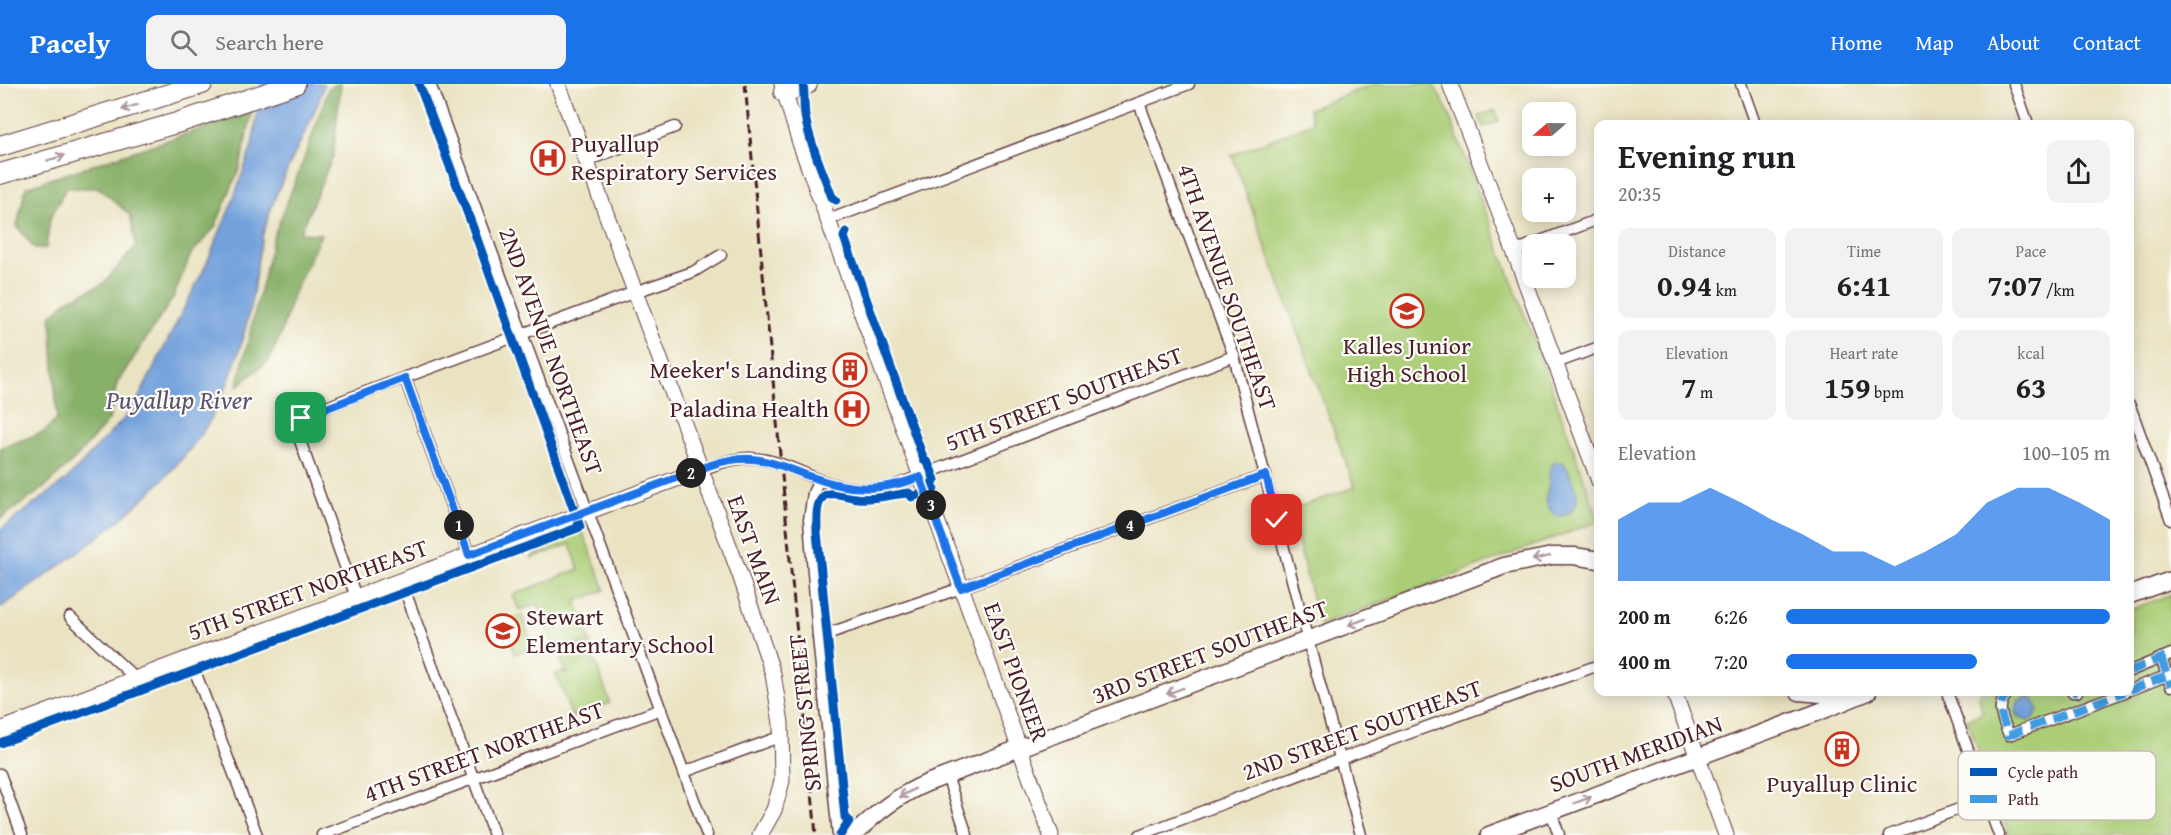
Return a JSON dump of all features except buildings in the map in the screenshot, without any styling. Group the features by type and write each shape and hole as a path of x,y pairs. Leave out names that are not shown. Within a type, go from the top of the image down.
{"highway":[{"path":"0,174 180,122 295,84"},
{"path":"783,88 807,84"},
{"path":"0,146 194,87"}],"main road":[{"name":"EAST MAIN","path":"558,84 767,652 777,691 783,763 781,789 774,810 760,835"},
{"path":"1450,84 1594,467"},
{"name":"EAST PIONEER","path":"783,88 920,477 1051,835"},
{"name":"5TH STREET NORTHEAST","path":"0,730 190,657 700,470"},
{"name":"3RD STREET SOUTHEAST","path":"854,835 869,820 909,791 1504,567 1552,556 1594,559"},
{"path":"2134,594 2171,580"},
{"path":"1676,696 1726,835"},
{"name":"SOUTH MERIDIAN","path":"1489,835 1857,696"}],"street":[{"name":"2ND AVENUE NORTHEAST","path":"430,84 707,835"},
{"path":"828,220 1190,84"},
{"path":"1741,84 1754,120"},
{"path":"2014,84 2027,120"},
{"name":"4TH AVENUE SOUTHEAST","path":"1139,103 1234,356 1361,835"},
{"path":"586,161 675,128"},
{"path":"1514,251 1594,221"},
{"path":"356,597 298,435 296,424 301,418 693,272 721,255"},
{"path":"1556,363 1594,349"},
{"name":"5TH STREET SOUTHEAST","path":"700,470 734,459 752,458 775,462 819,480 854,488 873,489 898,485 1234,356"},
{"path":"405,378 469,555"},
{"path":"2134,417 2171,520"},
{"path":"818,637 961,588 1266,475"},
{"name":"SPRING STREET","path":"819,480 813,493 809,514 818,637 838,835"},
{"path":"401,580 494,835"},
{"path":"70,617 135,678"},
{"path":"2134,669 2166,656 2170,678 2134,689"},
{"path":"190,657 257,835"},
{"name":"2ND STREET SOUTHEAST","path":"1140,835 1594,667"},
{"path":"1948,696 1969,751"},
{"path":"2005,696 2000,711 2009,735 2114,696"},
{"name":"4TH STREET NORTHEAST","path":"322,835 661,709"},
{"path":"684,772 782,736"},
{"path":"0,774 22,835"},
{"path":"947,776 968,835"},
{"path":"1889,835 1958,809"},
{"path":"1551,812 1559,835"},
{"path":"1994,820 1999,835"}],"green space":[{"path":"341,84 333,156 300,233 321,234 293,295 280,336 269,360 237,387 273,238 329,87"},
{"name":"Kalles Junior High School","path":"1374,84 1433,84 1446,107 1544,366 1594,507 1594,523 1321,625 1318,621 1290,510 1355,487 1232,155 1313,123 1309,109"},
{"path":"1495,110 1499,122 1483,127 1479,116"},
{"path":"252,112 240,167 215,227 191,254 173,298 117,383 109,420 76,458 44,488 0,519 0,448 44,432 57,419 51,316 68,300 103,284 136,246 130,215 99,188 66,188 50,219 46,248 35,249 17,226 26,187"},
{"path":"579,530 583,532 605,590 576,601 591,644 588,646 584,642 559,651 554,648 538,604 519,610 513,595 579,569 570,544 532,558 531,555 546,550 543,543"},
{"path":"2171,594 2171,835 2009,835 2004,820 2156,820 2156,751 1979,751 1967,719 1983,713 1979,696 2134,696 2134,608"},
{"path":"522,615 533,647 515,654 503,622"},
{"path":"583,645 595,661 610,703 572,717 556,674 563,671 567,673 558,654"}],"water":[{"name":"Puyallup River","path":"262,84 324,84 269,215 260,248 244,335 232,373 215,411 205,429 179,462 132,509 80,551 0,608 0,530 66,480 133,409 206,265 232,203 252,146"},
{"path":"1555,462 1564,463 1577,495 1574,509 1557,517 1546,501 1550,470"},
{"path":"2029,697 2034,700 2038,710 2034,719 2028,721 2017,716 2015,710 2019,701"}],"railway":[{"path":"745,84 816,835"}],"marked path":[{"path":"2134,669 2171,654"},
{"path":"2161,658 2171,686"},
{"path":"2134,688 2171,674"},
{"path":"2005,696 2001,713 2009,735 2114,696"}],"cycle path":[{"path":"0,743 580,527 419,84"},
{"path":"803,84 805,116 811,140 832,197 836,200"},
{"path":"840,835 849,821 845,817 817,532 818,508 821,499 827,494 877,498 909,493 912,497 934,489 932,483 935,480 928,463 924,460 844,237 846,232"}],"place":[{"name":"Puyallup Respiratory Services","path":"548,158"},
{"name":"Kalles Junior High School","path":"1407,311"},
{"name":"Meeker's Landing","path":"850,370"},
{"name":"Paladina Health","path":"852,409"},
{"name":"Stewart Elementary School","path":"503,631"},
{"name":"Puyallup Clinic","path":"1842,749"}],"route":[{"path":"301,418 405,378 469,555 711,465 744,458 775,462 819,480 854,488 883,488 920,477 961,588 1266,475 1277,520"}]}
